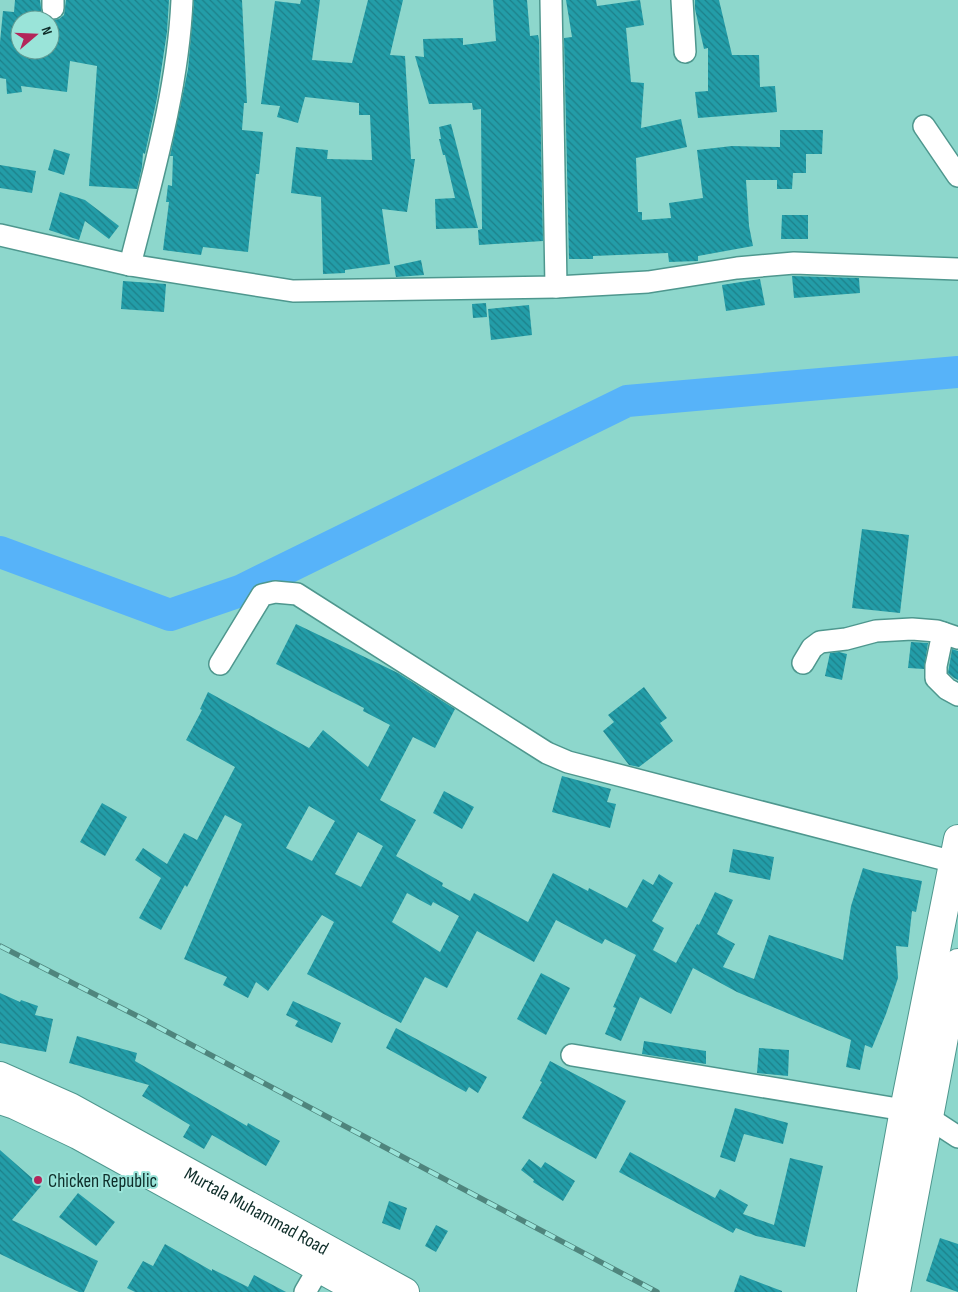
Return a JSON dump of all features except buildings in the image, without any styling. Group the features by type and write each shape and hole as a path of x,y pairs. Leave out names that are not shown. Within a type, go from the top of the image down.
{"main road":[{"path":"896,1292 917,1114 956,851"},
{"path":"871,1292 958,963"},
{"name":"Murtala Muhammad Road","path":"0,1076 70,1107 405,1292"},
{"name":"Murtala Muhammad Road","path":"0,1100 15,1105 78,1135 362,1292"}],"street":[{"path":"130,265 167,115 181,31 182,0"},
{"path":"551,0 556,288"},
{"path":"682,0 685,52"},
{"path":"924,126 958,176"},
{"path":"0,235 130,265 293,291 556,288 648,282 737,268 794,264 958,269"},
{"path":"220,664 262,595 275,592 297,594 547,752 568,762 956,851"},
{"path":"803,663 812,648 820,642 846,639 876,631 912,629 950,636 936,666 936,678 947,689 958,695"},
{"path":"572,1055 917,1114 958,1137"},
{"path":"305,1292 319,1268"}],"waterway":[{"path":"0,552 170,615 240,591 627,401 958,372"}],"railway":[{"path":"0,946 143,1019 657,1292"}],"place":[{"name":"Chicken Republic","path":"38,1180"}]}
